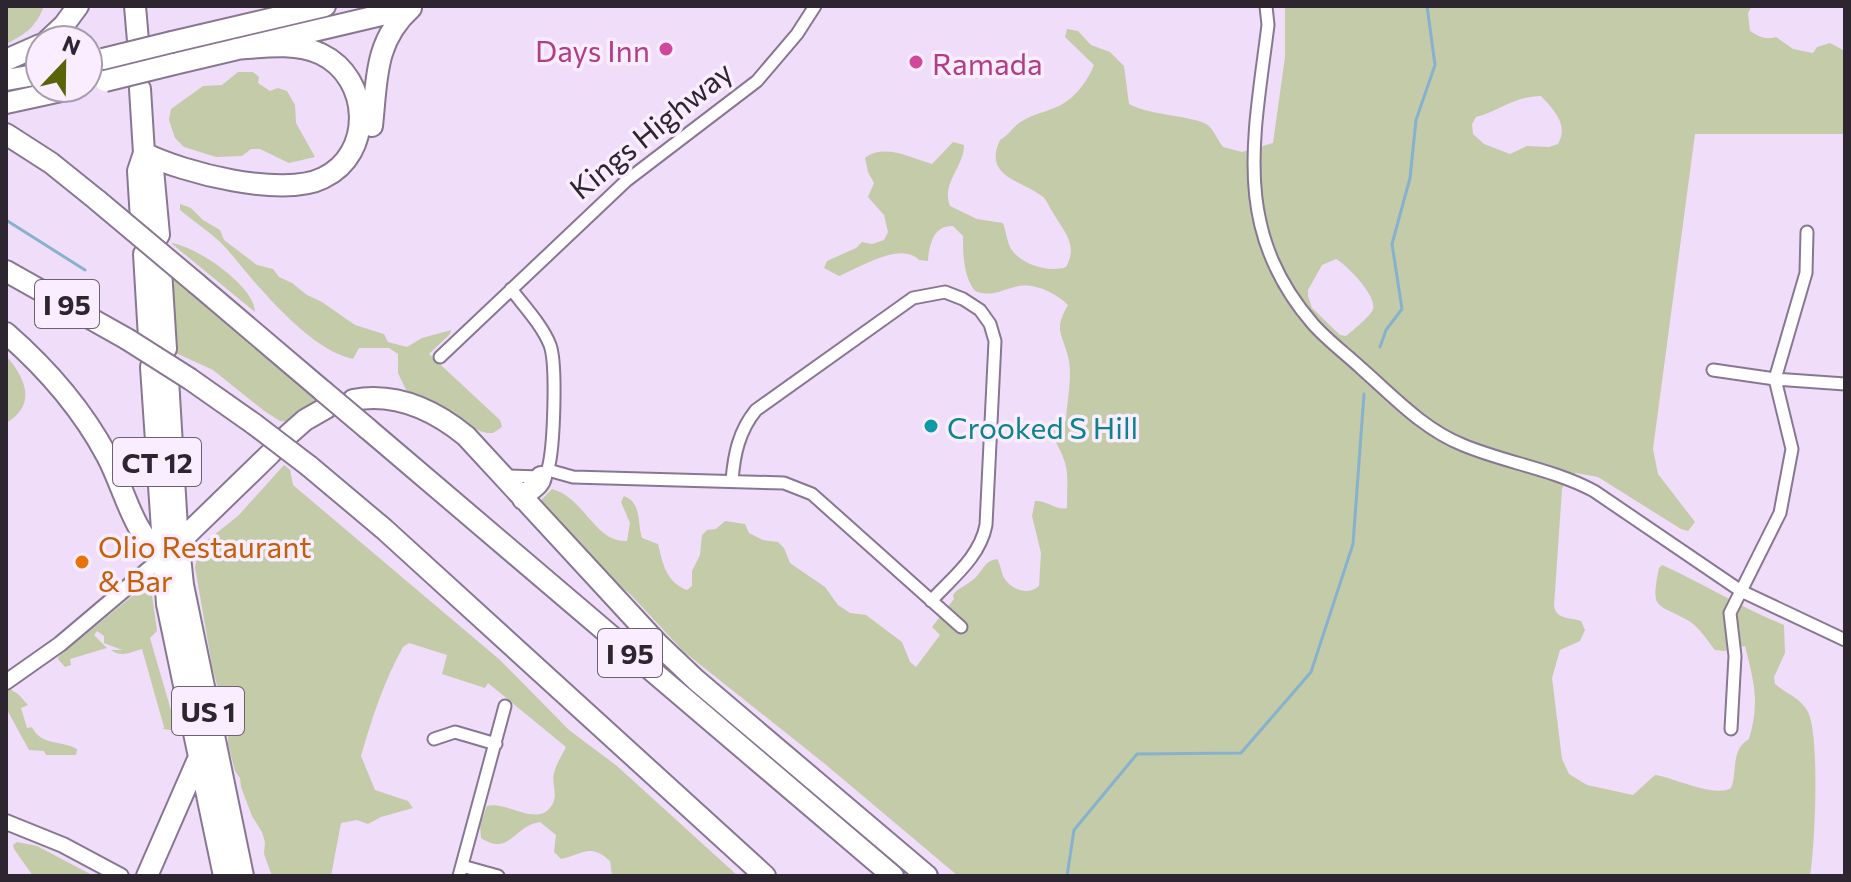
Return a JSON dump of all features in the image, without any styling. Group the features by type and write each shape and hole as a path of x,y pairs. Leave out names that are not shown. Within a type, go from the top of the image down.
{"highway":[{"path":"65,24 78,6"},
{"path":"135,6 138,41"},
{"path":"179,41 241,16 257,6"},
{"path":"104,59 325,6"},
{"path":"104,81 414,7"},
{"path":"238,181 269,195 300,199 326,191 351,174 371,134 381,50 393,27 414,7"},
{"path":"144,153 178,167 238,181 290,186 304,185 327,176 352,150 361,115 358,97 342,70 322,55 288,47 236,49"},
{"path":"140,89 144,153 138,175 141,220"},
{"name":"I 95","path":"6,134 51,163 97,200 197,284 324,400 368,429 893,876"},
{"path":"144,153 153,169 159,235"},
{"path":"144,254 158,343 161,269"},
{"name":"I 95","path":"6,271 127,339 190,379 309,466 384,529 765,876"},
{"path":"6,333 77,408 108,458 138,527 170,551 271,453"},
{"name":"CT 12","path":"159,373 170,551"},
{"name":"US 1","path":"159,373 175,503 170,551 171,627 224,876"},
{"path":"353,400 386,399 427,410 466,436 615,599 686,671 927,876"},
{"path":"288,435 324,400"},
{"path":"523,499 544,474"},
{"path":"426,479 565,608 875,876"},
{"path":"175,503 199,514 218,506"},
{"name":"US 1","path":"170,551 243,876"},
{"path":"147,876 199,757"},
{"path":"636,758 750,876"}],"main road":[{"path":"6,682 60,644 170,551"},
{"path":"6,822 63,845 121,876"}],"street":[{"name":"Kings Highway","path":"440,357 626,181 757,81 797,34 815,6"},
{"path":"1266,6 1268,25 1252,171 1257,216 1272,264 1296,304 1315,327 1420,421 1464,445 1570,478 1741,591 1845,640"},
{"path":"1731,729 1735,656 1730,613 1780,513 1792,449 1775,379 1806,273 1807,232"},
{"path":"511,289 551,347 550,463 544,474"},
{"path":"732,481 740,438 756,410 913,298 945,292 963,299 980,310 990,324 995,341 986,525 984,537 974,555 931,601"},
{"path":"1713,370 1775,379 1845,384"},
{"path":"503,475 784,483 812,494 961,627"},
{"path":"498,876 461,871 505,706"},
{"path":"434,739 455,732 496,744"}],"green space":[{"path":"6,6 44,6 34,24 24,24 24,33 6,44"},
{"path":"1285,6 1752,6 1748,13 1750,31 1757,35 1776,37 1793,49 1813,53 1817,47 1830,43 1845,51 1845,134 1695,134 1653,449 1658,474 1695,522 1688,531 1681,529 1598,477 1576,473 1566,480 1562,489 1554,606 1561,616 1581,621 1585,630 1580,641 1560,650 1552,678 1562,759 1569,774 1587,785 1633,795 1655,775 1715,791 1731,788 1737,755 1749,739 1754,714 1753,681 1745,646 1715,650 1693,624 1659,604 1655,592 1659,568 1662,565 1784,625 1785,653 1774,677 1775,684 1805,707 1812,725 1814,744 1815,818 1810,876 958,876 825,764 683,651 632,596 601,569 542,504 542,499 552,489 573,501 606,535 627,541 630,523 621,502 624,496 630,499 636,508 642,538 658,544 670,577 687,590 692,586 692,571 700,555 702,535 725,521 745,524 749,533 763,540 778,542 790,563 825,587 838,605 850,613 866,615 902,642 910,662 916,667 940,635 932,627 954,599 953,595 989,562 997,559 1004,578 1016,588 1030,591 1039,586 1041,553 1032,516 1035,501 1067,508 1067,470 1052,435 1066,420 1070,368 1060,328 1068,305 1052,293 1032,286 992,293 975,291 966,271 963,236 953,226 937,232 931,242 928,261 902,253 880,258 839,276 824,268 827,261 856,248 862,242 872,244 884,240 888,232 884,215 868,197 874,183 865,158 889,152 932,164 953,142 964,145 961,161 948,190 950,206 977,219 1003,223 1008,243 1016,255 1036,266 1059,269 1066,267 1070,259 1070,244 1065,231 1042,196 1006,176 996,162 996,152 1000,140 1019,123 1066,102 1088,76 1094,65 1065,37 1067,29 1078,31 1091,45 1110,52 1124,66 1129,104 1204,123 1223,147 1242,152 1273,143 1285,57","holes":["1541,96 1561,124 1558,144 1549,147 1527,146 1510,154 1484,144 1473,134 1472,124 1476,117 1515,101","1336,259 1360,281 1373,303 1369,315 1346,336 1340,335 1312,308 1308,296 1308,290 1322,265"]},
{"path":"238,72 253,72 259,77 258,83 270,91 278,88 287,91 295,105 296,123 315,157 289,163 260,149 251,149 242,156 216,157 184,147 175,138 169,120 171,109 203,86 222,85"},
{"path":"180,204 191,208 220,230 224,240 257,265 273,269 279,277 355,325 384,334 388,342 407,347 422,338 451,330 429,354 500,420 502,427 493,433 483,432 430,401 407,392 398,373 398,354 389,348 359,348 353,359 320,344 286,316 220,242 180,210"},
{"path":"171,243 195,251 222,269 245,291 255,312"},
{"path":"172,278 316,403 291,422 280,421 213,370 176,353"},
{"path":"6,356 23,382 25,400 16,416 6,423"},
{"path":"284,465 290,470 293,485 500,660 569,730 617,766 738,876 612,876 610,861 597,852 586,851 561,859 554,852 556,835 540,822 499,844 481,838 480,825 487,806 502,806 535,815 548,810 555,795 555,770 566,747 488,683 485,688 442,674 447,655 409,643 403,647 384,686 361,756 375,790 408,801 413,808 368,824 357,820 341,823 331,876 272,876 264,854 262,832 252,816 228,744 228,728 212,666 195,567 200,546 238,516"},
{"path":"148,587 157,631 150,638 177,731 163,729 142,649 119,654 111,650 122,650 104,643 104,636 97,631 94,635 107,648 70,659 71,665 65,667 58,659 141,589"},
{"path":"10,689 28,705 21,708 27,728 32,727 46,740 77,749 76,755 46,755 44,751 29,750 6,708 6,691"},
{"path":"17,842 37,846 94,876 33,876 14,849 13,845"}],"waterway":[{"path":"1380,347 1386,330 1402,309 1392,244 1410,178 1416,120 1435,65 1427,6"},
{"path":"6,220 85,270"},
{"path":"1067,876 1074,830 1137,754 1241,753 1311,672 1353,544 1364,394"}],"place":[{"name":"Days Inn","path":"666,49"},
{"name":"Ramada","path":"916,62"},
{"name":"Crooked S Hill","path":"931,426"},
{"name":"Olio Restaurant & Bar","path":"82,562"}]}
